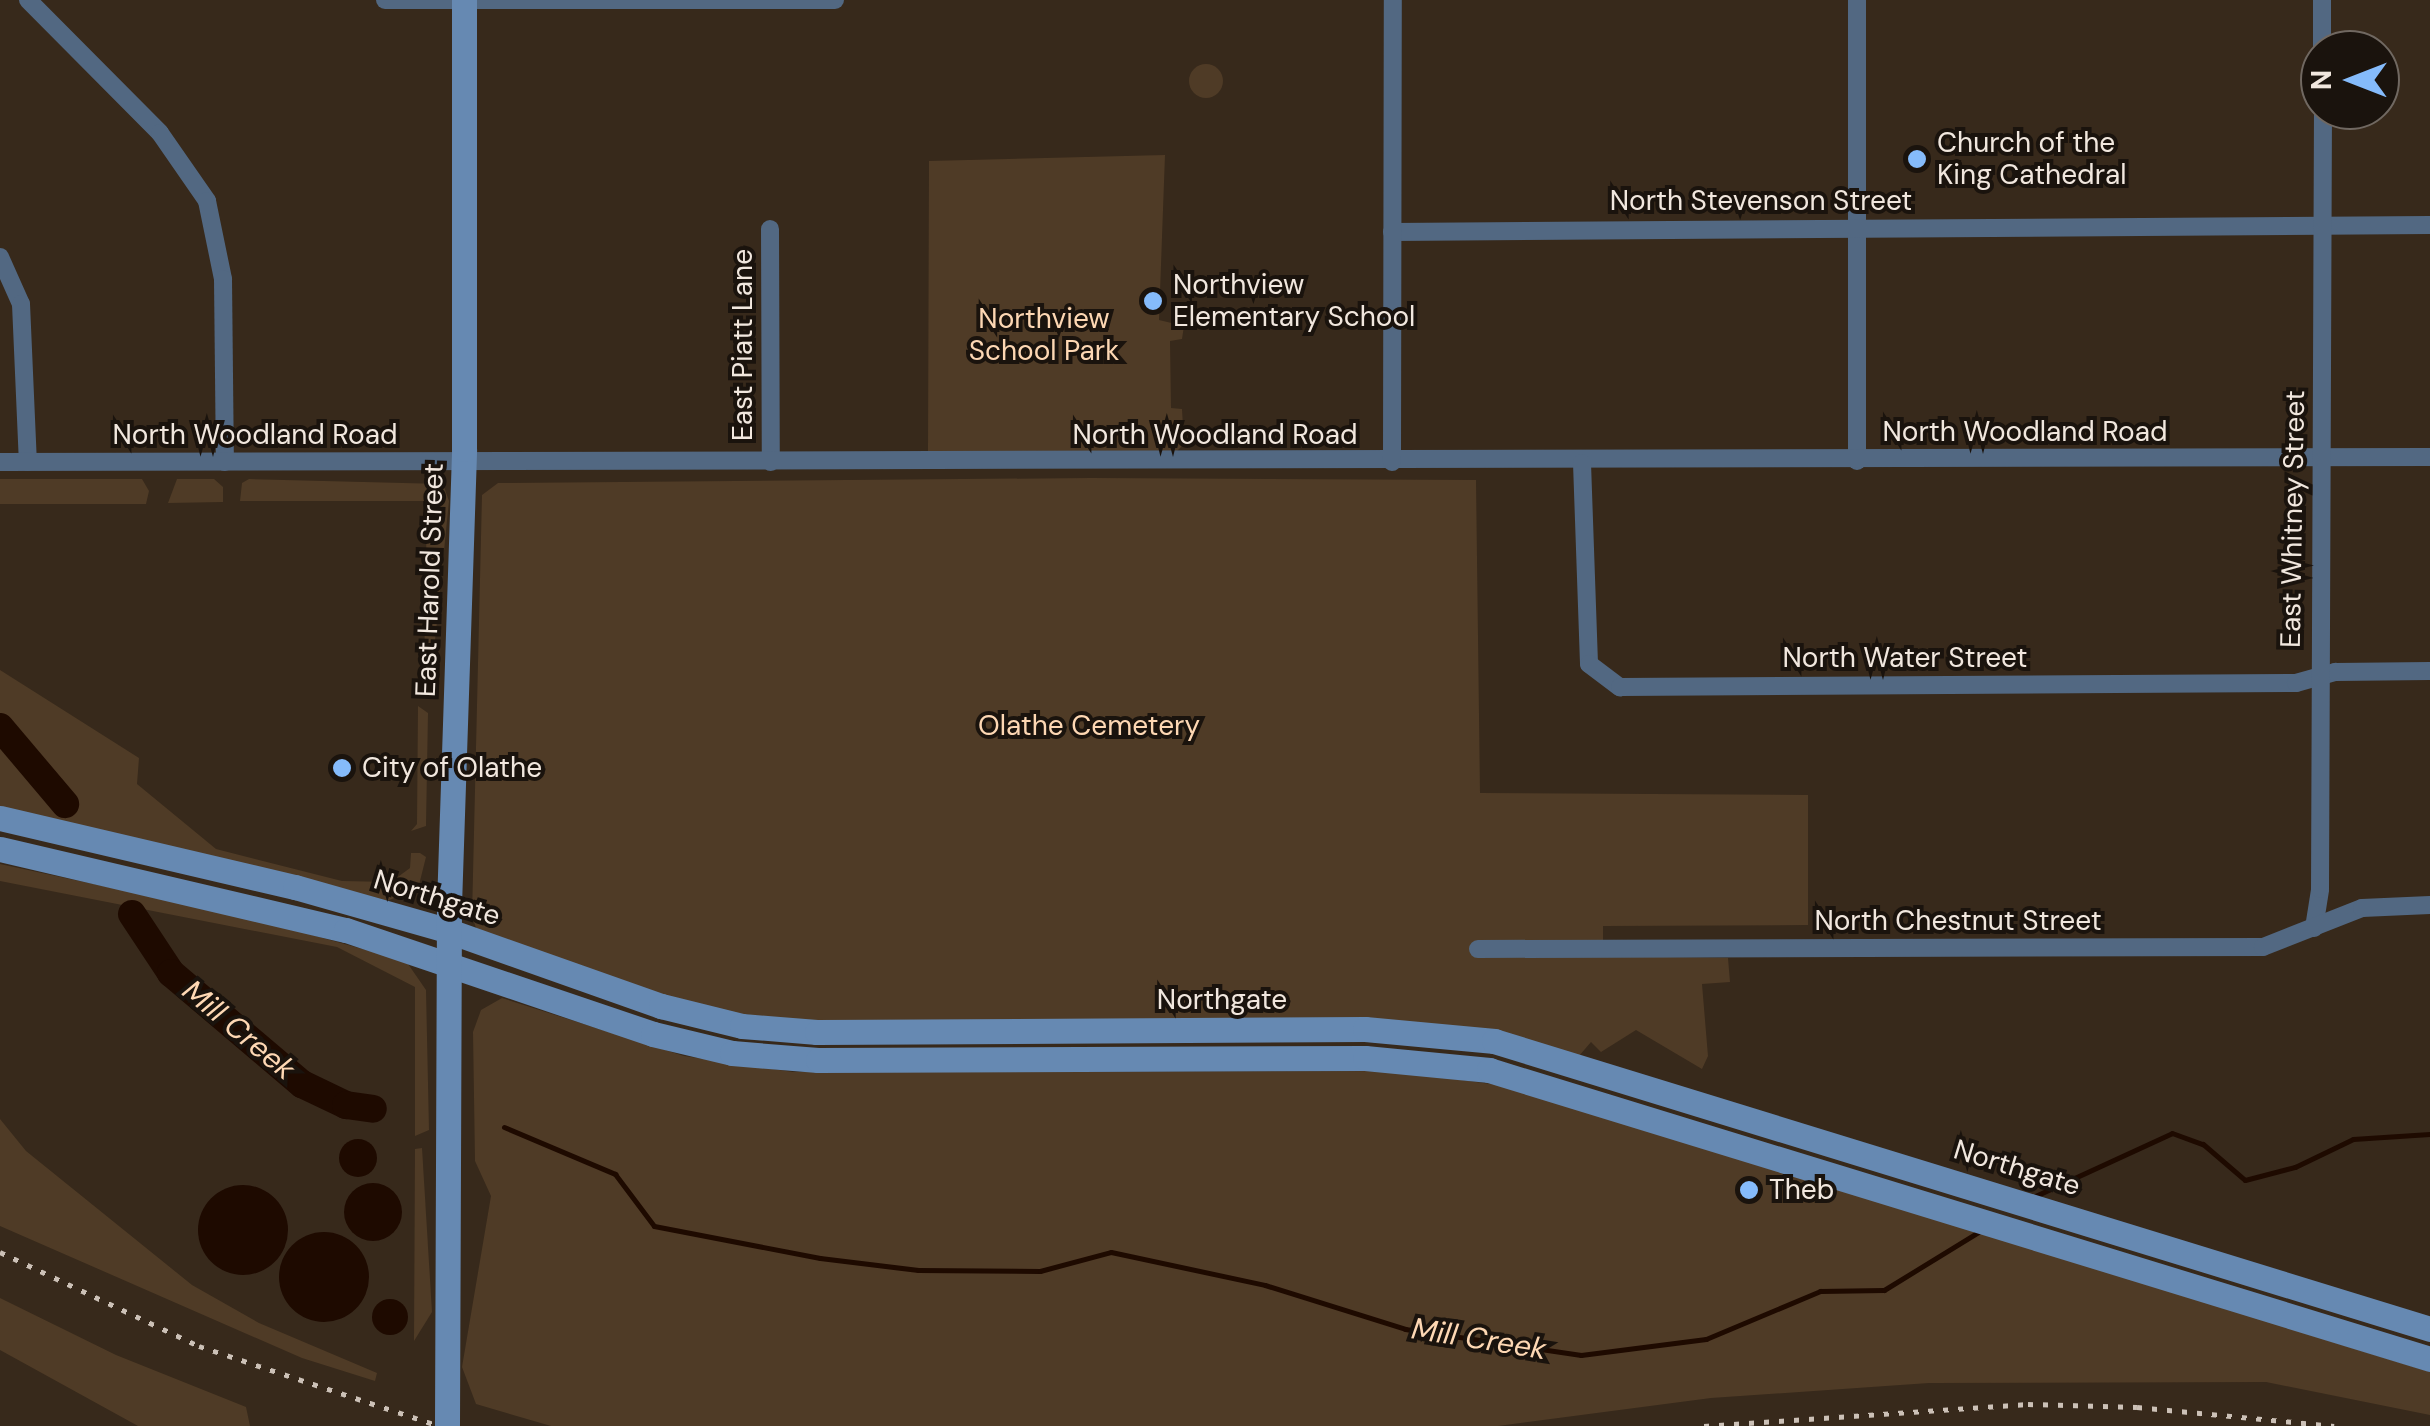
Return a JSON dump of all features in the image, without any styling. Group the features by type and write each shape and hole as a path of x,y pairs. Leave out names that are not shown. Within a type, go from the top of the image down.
{"main road":[{"name":"East Harold Street","path":"447,1426 449,931 464,462 464,0"},
{"name":"Northgate","path":"0,818 449,931 661,1006 776,1030 1365,1029 1480,1039 2430,1329"},
{"name":"Northgate","path":"0,849 290,916 449,962 652,1034 774,1058 1365,1058 1489,1070 2430,1359"}],"street":[{"path":"28,0 160,133 208,201 223,278 225,462"},
{"path":"385,0 836,0"},
{"path":"1392,462 1393,0"},
{"path":"1856,0 1857,460"},
{"path":"2322,0 2322,30"},
{"name":"East Whitney Street","path":"2314,928 2320,889 2322,130"},
{"name":"North Stevenson Street","path":"1392,232 2430,225"},
{"name":"East Piatt Lane","path":"770,229 771,462"},
{"path":"0,257 21,304 28,462"},
{"name":"North Woodland Road","path":"0,462 1582,463 2430,457"},
{"name":"North Water Street","path":"1582,463 1589,664 1620,686 2296,682 2318,677 2430,671"},
{"name":"North Chestnut Street","path":"1478,949 2223,948 2281,943 2362,908 2430,905"}],"green space":[{"path":"1206,64 1218,69 1223,81 1218,93 1206,98 1194,93 1189,81 1194,69"},
{"name":"Northview School Park","path":"1165,155 1159,320 1184,326 1182,339 1170,341 1171,408 1182,409 1184,444 1174,454 928,453 929,161"},
{"name":"Olathe Cemetery","path":"1091,478 1476,480 1480,793 1808,795 1808,925 1603,926 1603,956 1728,958 1730,982 1702,984 1708,1056 1702,1069 1636,1030 1601,1052 1591,1042 1579,1056 1537,1043 805,1022 694,1008 477,931 472,916 482,495 498,483"},
{"path":"0,479 142,479 149,491 146,504 0,504"},
{"path":"177,479 214,479 223,487 223,502 168,503"},
{"path":"249,479 443,484 449,501 431,681 418,683 424,674 427,501 240,501 242,483"},
{"path":"0,670 139,758 137,784 216,849 342,881 391,882 410,868 411,853 420,853 426,857 418,889 384,902 0,811"},
{"path":"418,706 428,713 426,826 411,831 417,824"},
{"path":"0,864 243,916 406,961 426,990 429,1130 415,1136 415,987 337,947 0,881"},
{"path":"502,998 684,1056 793,1072 1396,1071 1505,1086 2430,1372 2430,1415 2266,1382 1929,1383 1711,1398 1498,1426 551,1426 476,1404 462,1367 491,1196 475,1161 473,1032 481,1010"},
{"path":"0,1119 26,1151 192,1285 259,1323 377,1373 375,1381 302,1358 0,1226"},
{"path":"422,1148 432,1312 414,1341 415,1149"},
{"path":"0,1298 116,1355 246,1407 250,1426 138,1426 0,1350"}],"shaded area":[{"path":"358,1139 371,1145 377,1158 371,1171 358,1177 345,1171 339,1158 345,1145"},
{"path":"373,1183 393,1192 402,1212 393,1232 373,1241 353,1232 344,1212 353,1192"},
{"path":"243,1185 275,1198 288,1230 275,1262 243,1275 211,1262 198,1230 211,1198"},
{"path":"324,1232 356,1245 369,1277 356,1309 324,1322 292,1309 279,1277 292,1245"},
{"path":"390,1299 403,1304 408,1317 403,1330 390,1335 377,1330 372,1317 377,1304"}],"waterway":[{"name":"Mill Creek","path":"0,727 65,804"},
{"name":"Mill Creek","path":"132,914 171,973 302,1084 346,1105 373,1109"},
{"name":"Mill Creek","path":"504,1127 615,1174 654,1226 820,1258 918,1270 1040,1271 1111,1252 1265,1285 1405,1329 1581,1355 1706,1339 1820,1291 1884,1290 1980,1231"},
{"name":"Mill Creek","path":"2031,1198 2172,1133 2203,1144 2245,1180 2295,1167 2353,1139 2430,1134"}],"railway":[{"path":"0,1252 199,1346 440,1426"},
{"path":"1704,1426 2028,1404 2137,1407 2334,1426"}],"place":[{"name":"Church of the King Cathedral","path":"1917,159"},
{"name":"Northview Elementary School","path":"1153,301"},
{"name":"City of Olathe","path":"342,768"},
{"name":"Theb","path":"1749,1190"}]}
